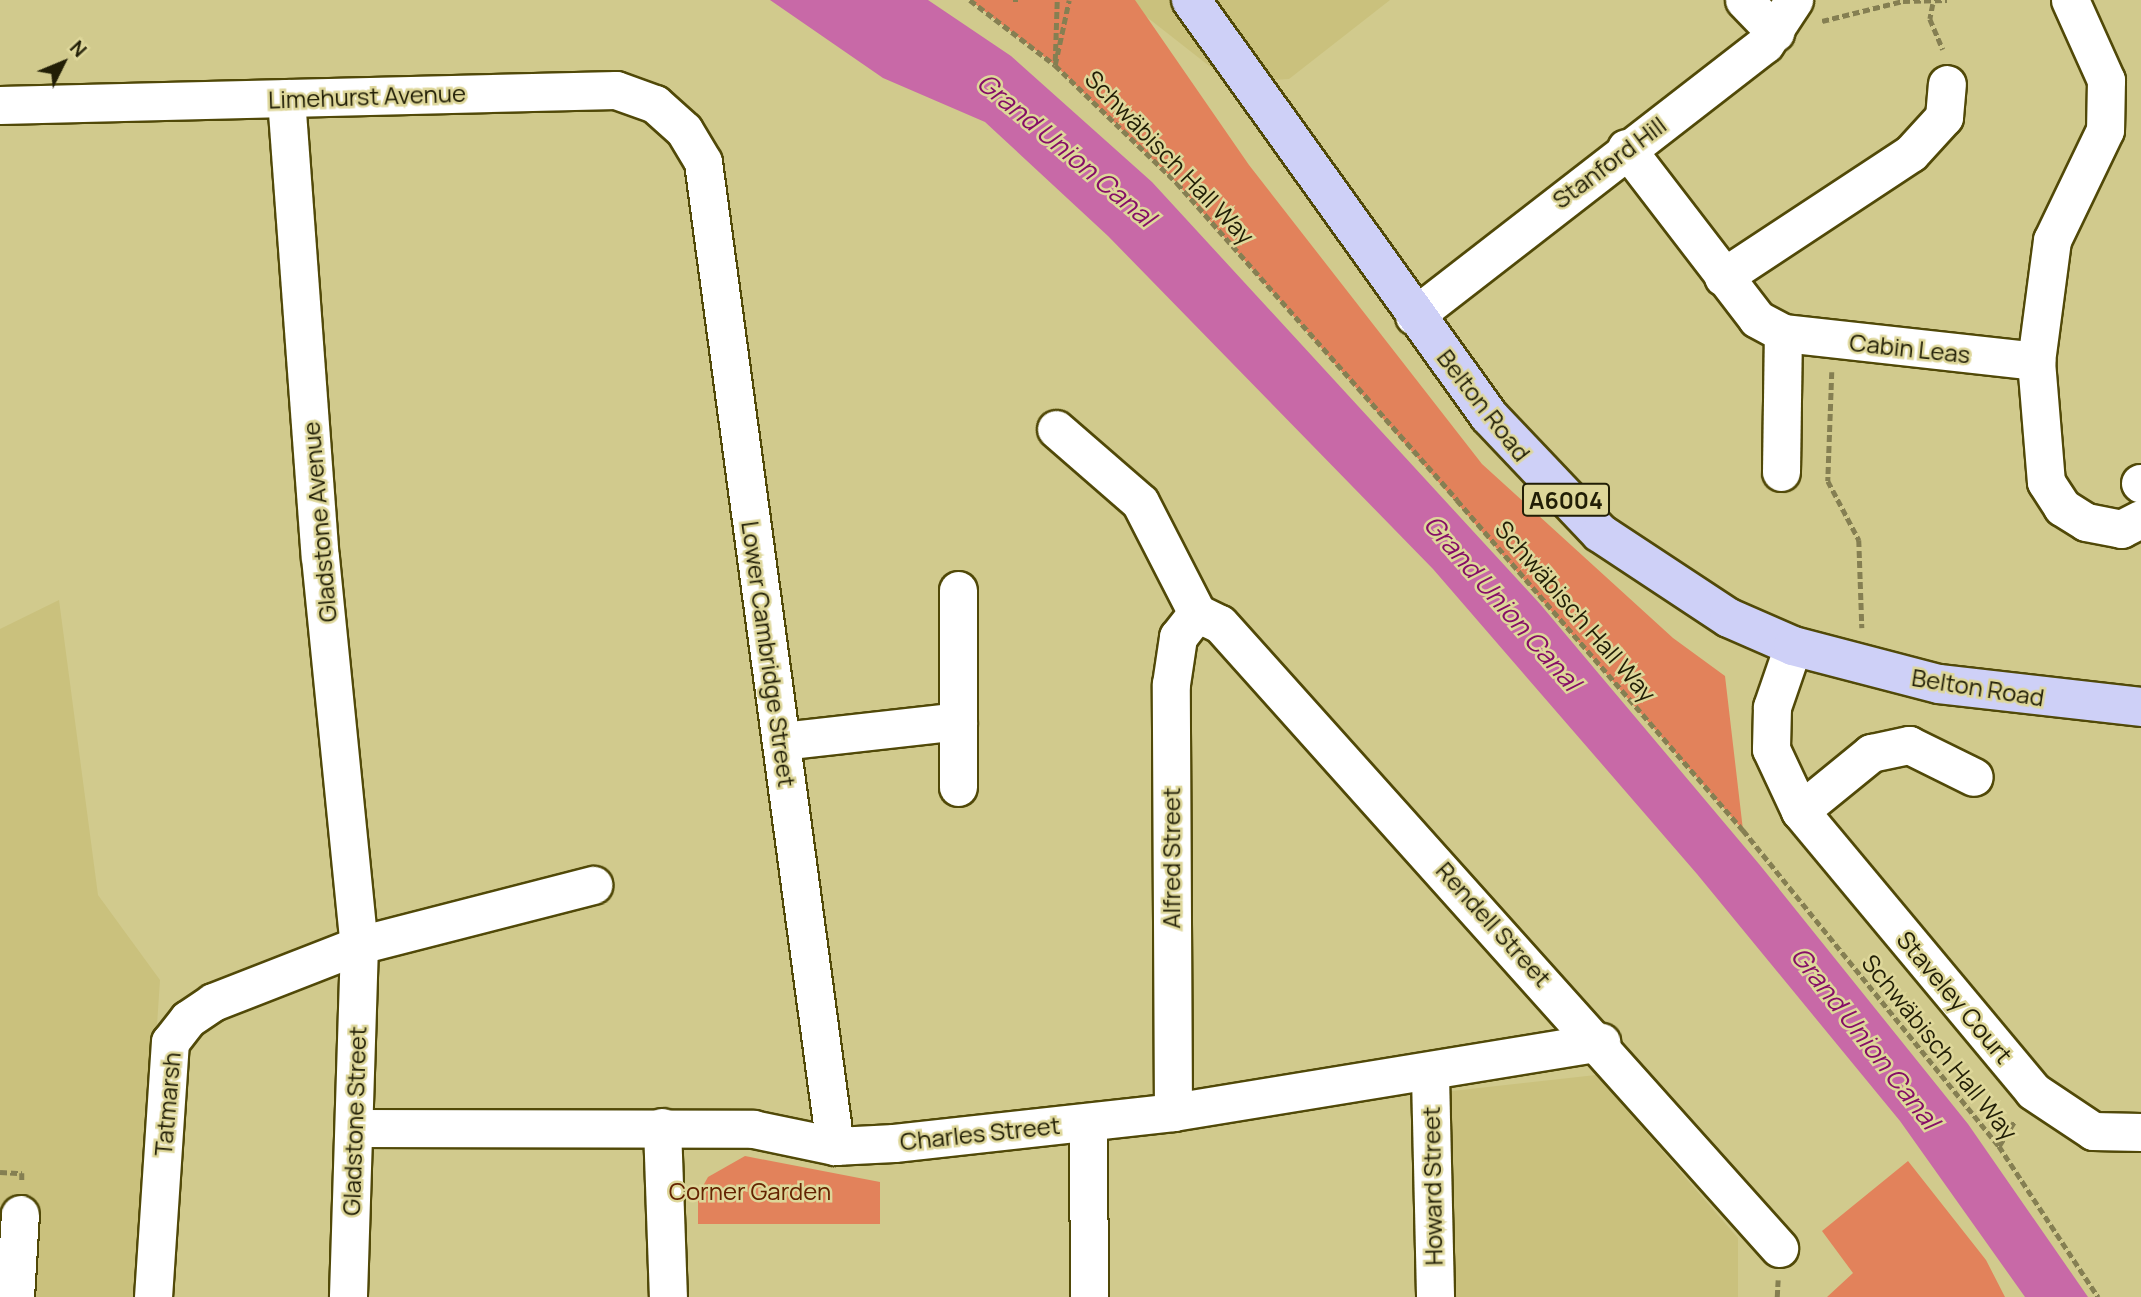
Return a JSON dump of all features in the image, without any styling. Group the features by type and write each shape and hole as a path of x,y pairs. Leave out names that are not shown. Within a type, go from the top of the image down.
{"main road":[{"name":"Belton Road","path":"1191,0 1414,316 1489,416 1600,533 1729,618 1793,646 1939,684 2141,707"}],"street":[{"path":"1744,0 1775,32"},
{"name":"Stanford Hill","path":"1414,316 1775,32 1794,0"},
{"path":"2070,0 2106,80 2105,130 2052,240 2036,361 2051,491 2086,522 2121,529 2141,519"},
{"path":"1723,278 1911,153 1944,117 1947,84"},
{"name":"Limehurst Avenue","path":"0,106 616,90 655,104 684,130 703,162"},
{"name":"Gladstone Avenue","path":"286,98 320,558 359,945"},
{"name":"Cabin Leas","path":"1626,148 1757,319 1783,333 2036,361"},
{"name":"Lower Cambridge Street","path":"703,162 835,1146"},
{"path":"1781,472 1783,333"},
{"path":"1056,429 1140,502 1198,613"},
{"path":"958,590 958,787"},
{"name":"Rendell Street","path":"1198,613 1220,624 1601,1042 1779,1248"},
{"name":"Alfred Street","path":"1173,1112 1171,684 1178,637 1198,613"},
{"name":"Staveley Court","path":"1793,646 1772,707 1771,749 1800,811 2033,1091 2093,1131 2141,1132"},
{"path":"781,741 957,721"},
{"path":"1800,811 1871,753 1909,745 1974,777"},
{"name":"Tatmarsh","path":"153,1297 170,1042 188,1019 213,1002 359,945 593,885"},
{"name":"Gladstone Street","path":"348,1297 359,945"},
{"name":"Charles Street","path":"354,1129 753,1129 835,1146 1173,1112 1430,1075 1601,1042"},
{"name":"Howard Street","path":"1430,1075 1435,1297"},
{"path":"1088,1122 1089,1297"},
{"path":"662,1127 668,1297"},
{"path":"15,1297 20,1214"}],"path":[{"name":"Schwäbisch Hall Way","path":"970,0 1055,65 1177,183 1743,830 1999,1146 2098,1297"},
{"path":"1013,0 1018,0"},
{"path":"1055,65 1057,0"},
{"path":"1055,65 1069,0"},
{"path":"1775,32 1903,1 1933,4 1947,0"},
{"path":"1933,4 1930,19 1949,63 1947,84"},
{"path":"1833,340 1828,481 1858,540 1864,666"}],"shaded area":[{"path":"1125,0 1390,0 1289,79 1231,83"},
{"path":"59,600 98,895 160,980 139,1297 0,1297 0,629"},
{"path":"1596,1075 1738,1238 1738,1297 1449,1297 1443,1092"}],"green space":[{"path":"970,0 1135,0 1249,165 1482,464 1673,638 1725,676 1743,830 1177,183 1055,65"},
{"name":"Corner Garden","path":"745,1156 880,1182 880,1224 698,1224 698,1195 708,1177"},
{"path":"1908,1161 1986,1260 2005,1297 1827,1297 1853,1273 1822,1231"}],"water":[{"name":"Grand Union Canal","path":"770,0 928,0 1011,56 1152,182 1540,604 1759,864 1968,1124 2088,1297 2025,1297 1900,1121 1697,874 1433,569 1108,236 985,122 883,78"}]}
